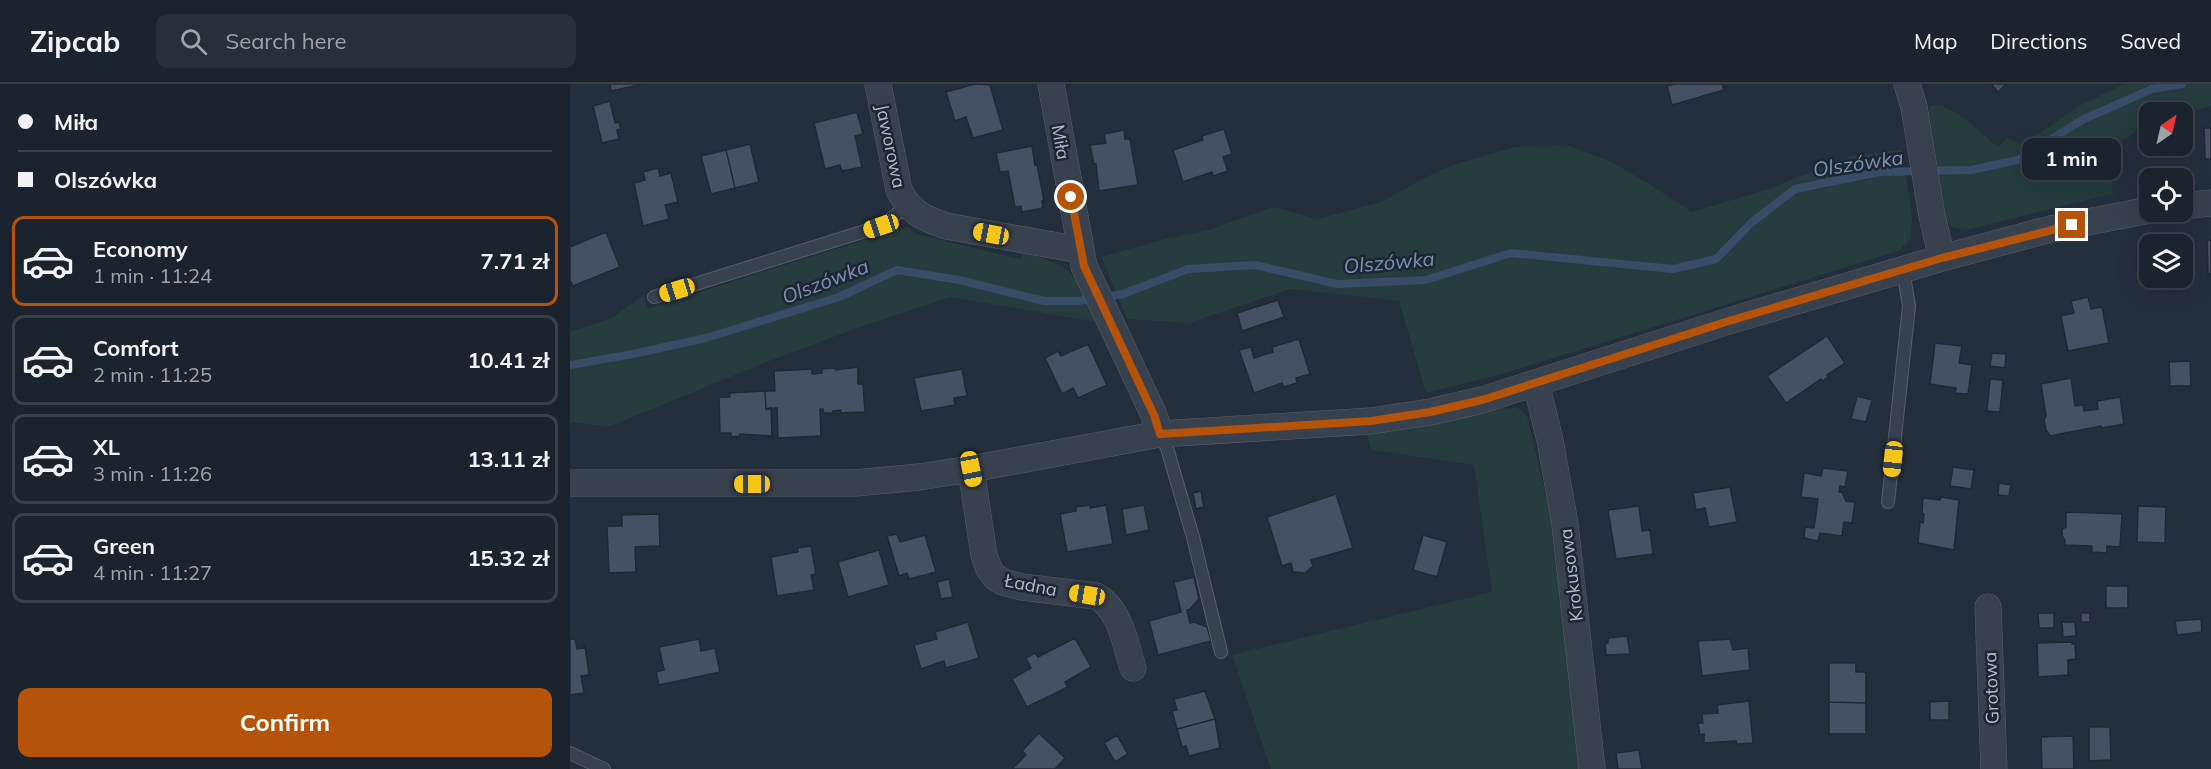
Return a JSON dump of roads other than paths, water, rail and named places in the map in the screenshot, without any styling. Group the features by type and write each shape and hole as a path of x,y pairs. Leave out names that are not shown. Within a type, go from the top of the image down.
{"street":[{"name":"Jaworowa","path":"878,84 899,190 907,206 927,219 946,226 1082,258"},
{"name":"Miła","path":"1051,84 1082,258 1154,415 1160,434"},
{"path":"1907,84 1914,107 1942,258"},
{"path":"2193,205 2211,203"},
{"path":"570,483 855,483 971,469 1160,434 1371,421 1461,405 1729,321 1942,258 2051,229 2139,212"},
{"name":"Krokusowa","path":"1536,383 1550,440 1573,579 1592,769"},
{"name":"Ładna","path":"971,469 984,555 988,569 994,577 1022,587 1096,596 1103,600 1115,614 1133,668"},
{"name":"Grotowa","path":"1988,606 1994,769"}],"lane":[{"path":"654,297 881,226 907,206"},
{"path":"1888,502 1909,306 1903,270"},
{"path":"1160,434 1167,448 1192,537 1221,652"},
{"path":"570,753 604,769"}],"waterway":[{"name":"Olszówka","path":"570,365 706,338 839,297 897,270 959,280 1044,301 1078,301 1123,294 1188,269 1255,265 1337,284 1426,280 1511,253 1673,269 1716,259 1751,223 1795,189 1879,172 1971,170 2018,160 2082,120 2152,89 2182,84"}]}
